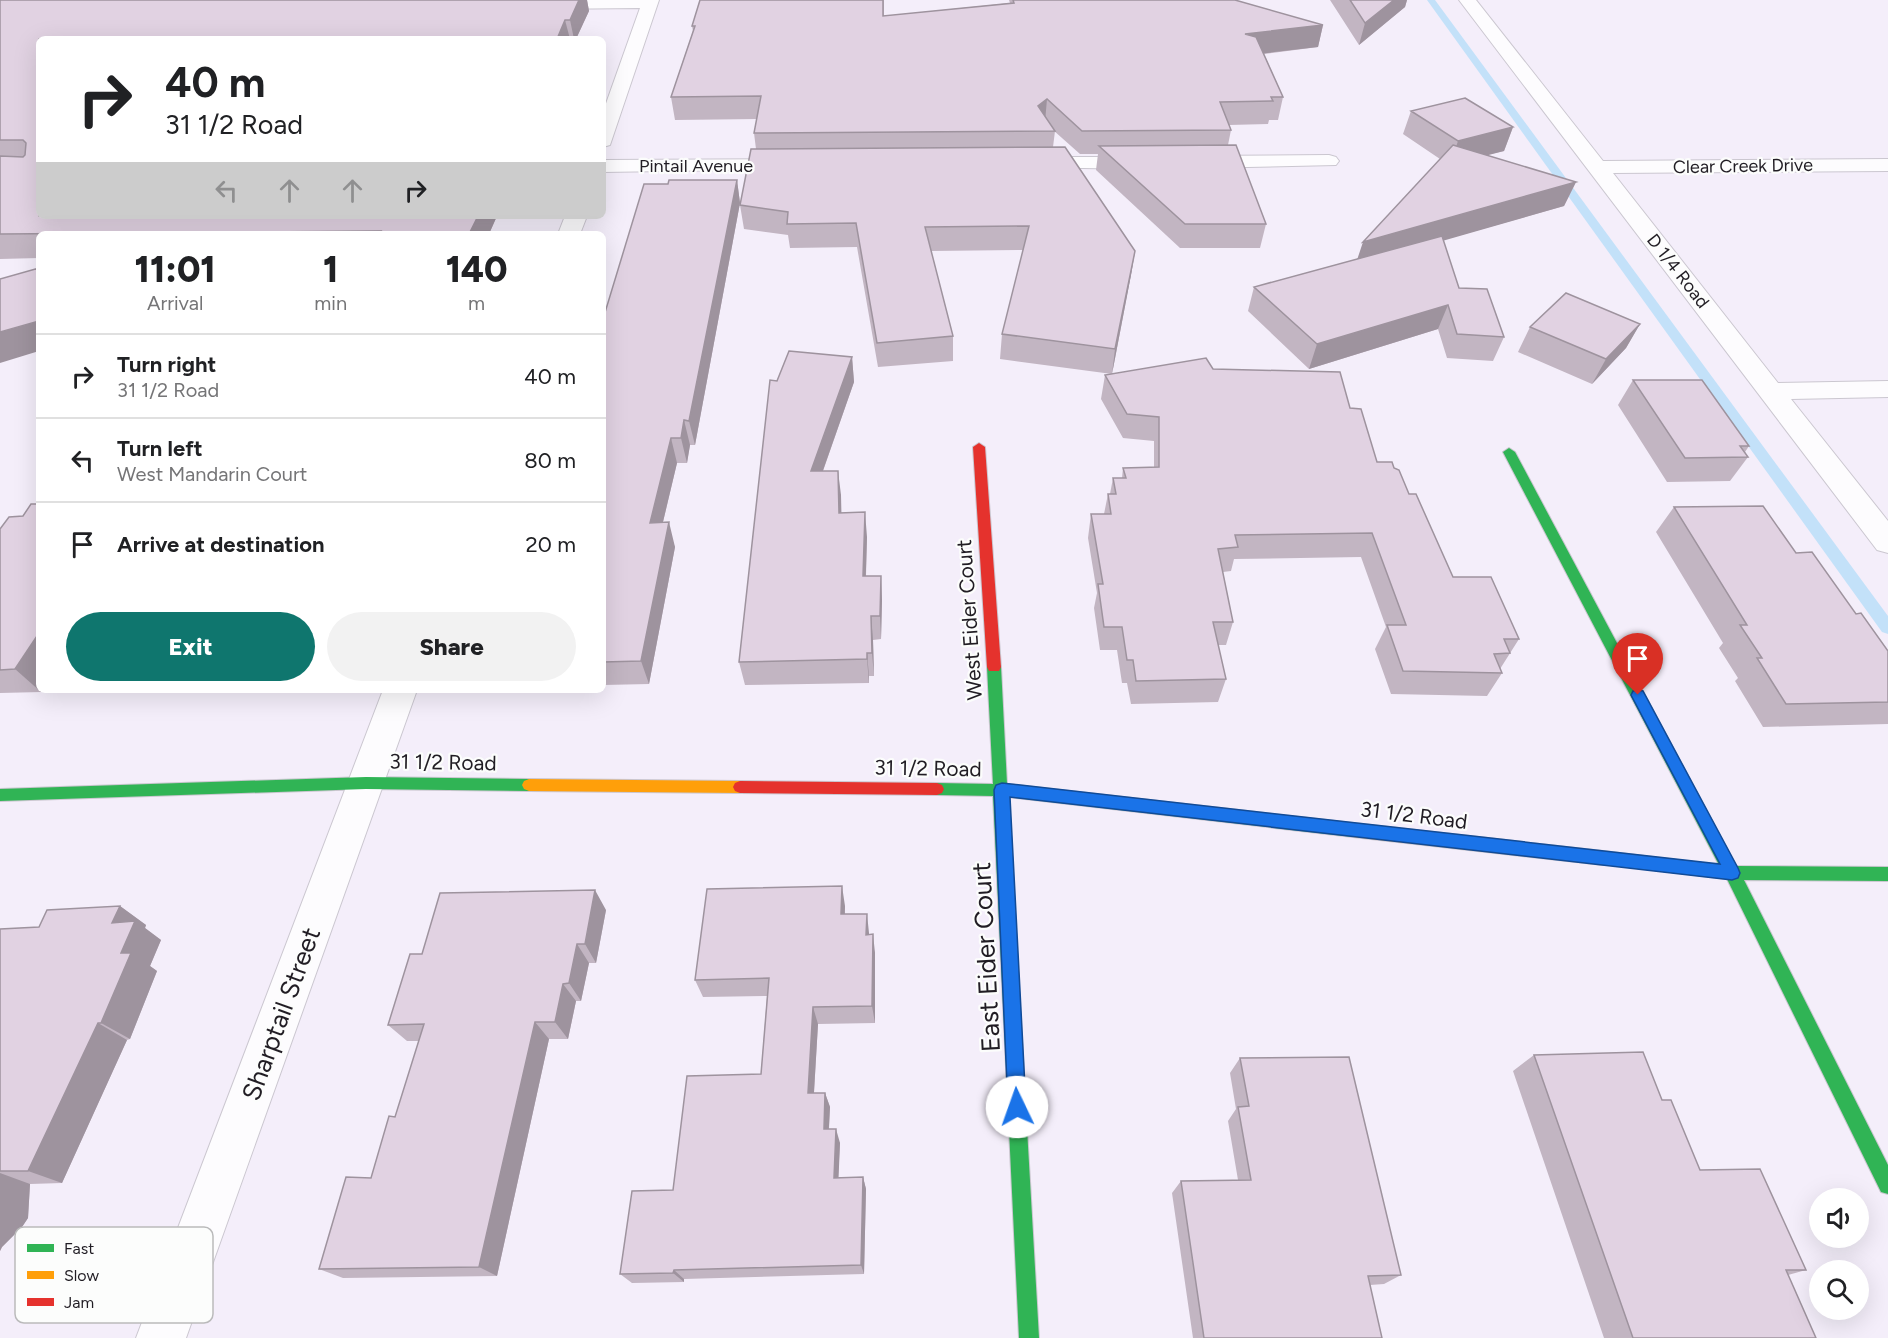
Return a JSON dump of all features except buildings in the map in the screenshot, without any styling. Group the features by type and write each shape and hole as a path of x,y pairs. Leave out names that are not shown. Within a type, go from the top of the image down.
{"street":[{"name":"D 1/4 Road","path":"1467,0 1888,542"},
{"path":"532,4 651,2 606,132"},
{"path":"1008,164 1329,161"},
{"name":"Pintail Avenue","path":"606,166 817,165"},
{"name":"Clear Creek Drive","path":"1597,168 1888,165"},
{"path":"1771,391 1888,389"},
{"name":"West Eider Court","path":"979,447 1002,790"},
{"path":"1509,452 1732,873 1888,1185"},
{"name":"Sharptail Street","path":"202,1227 399,693"},
{"name":"31 1/2 Road","path":"0,795 366,783 1002,790 1732,873 1888,874"},
{"name":"East Eider Court","path":"1002,790 1029,1338"},
{"name":"Sharptail Street","path":"161,1338 167,1323"}],"waterway":[{"path":"1431,0 1888,628"}],"traffic: fast":[{"path":"1509,452 1732,873 1888,1185"},
{"path":"994,667 1029,1338"},
{"path":"0,795 366,783 529,785"},
{"path":"937,789 1002,790 1353,830"},
{"path":"1603,858 1732,873 1888,874"}],"traffic: slow":[{"path":"529,785 740,787"},
{"path":"1353,830 1603,858"}],"traffic: jam":[{"path":"979,447 994,667"},
{"path":"740,787 937,789"}],"route":[{"path":"1017,1107 1002,790 1732,873 1638,695"}]}
